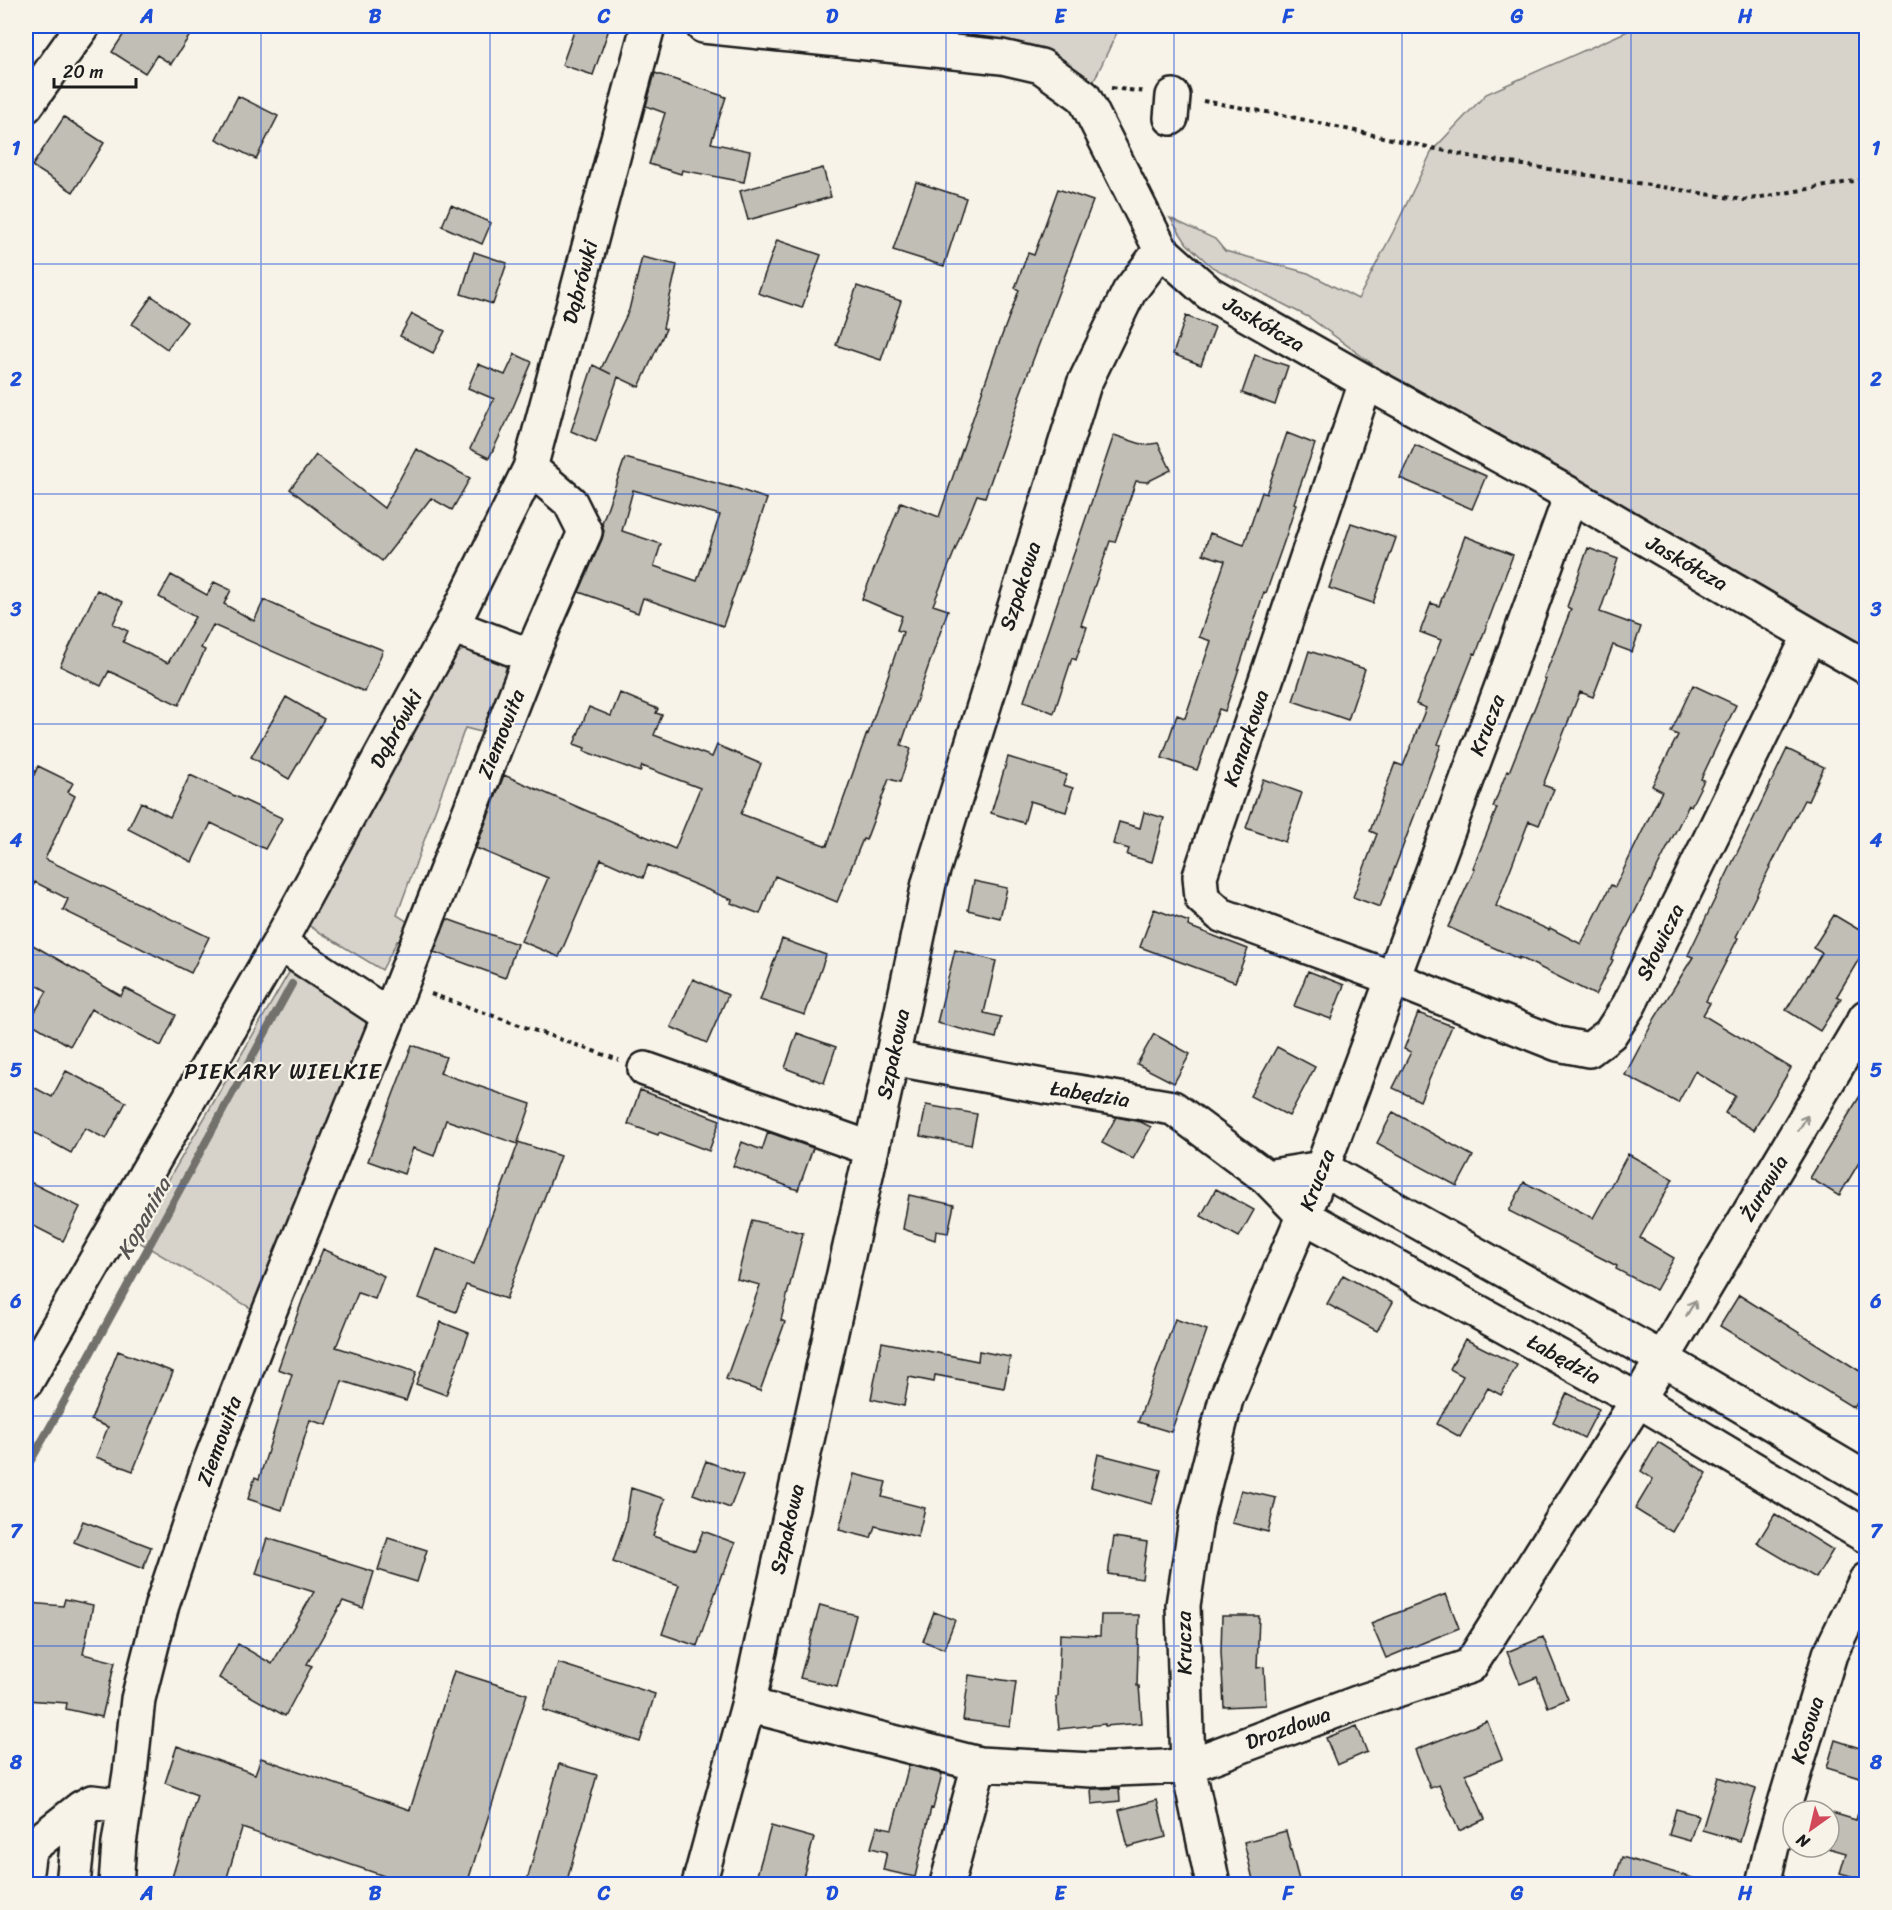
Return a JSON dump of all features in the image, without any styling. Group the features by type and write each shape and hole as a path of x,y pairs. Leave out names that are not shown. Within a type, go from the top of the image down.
{"street":[{"path":"26,106 83,26"},
{"name":"Dąbrówki","path":"26,1382 279,944 452,626 530,468 648,26"},
{"name":"Jaskółcza","path":"703,26 1002,57 1041,66 1084,97 1161,249 1209,293 1571,495 1866,667"},
{"name":"Szpakowa","path":"699,1884 747,1705 872,1149 929,883 1084,384 1129,292 1161,249"},
{"name":"Kanarkowa","path":"1366,382 1200,876 1202,898 1221,915 1392,978"},
{"name":"Ziemowita","path":"116,1884 119,1843 138,1699 166,1594 208,1468 258,1337 402,984 531,656 585,532 570,502 530,468"},
{"name":"Krucza","path":"1213,1884 1188,1766 1183,1605 1197,1514 1226,1399 1304,1216 1571,495"},
{"path":"452,626 531,656"},
{"name":"Słowicza","path":"1392,978 1558,1044 1589,1050 1610,1034 1629,1005 1810,635"},
{"path":"279,944 389,1016"},
{"name":"Żurawia","path":"1661,1358 1866,1017"},
{"name":"Łabędzia","path":"892,1058 1173,1108 1266,1177 1304,1216 1638,1400 1866,1536"},
{"path":"645,1069 872,1149"},
{"path":"1266,1177 1322,1168 1661,1358 1866,1479"},
{"name":"Drozdowa","path":"747,1705 979,1764 1092,1770 1188,1766 1357,1703 1470,1666 1638,1400 1661,1358"},
{"name":"Kosowa","path":"1763,1884 1772,1846 1830,1654 1866,1580"},
{"path":"947,1884 979,1764"},
{"path":"26,1872 29,1849 81,1808 92,1802 125,1806"},
{"path":"73,1884 81,1808"}],"path":[{"path":"1084,97 1093,92 1112,88 1172,107 1278,114 1473,157 1744,200 1866,179"},
{"path":"402,984 645,1069"}],"shaded area":[{"path":"830,26 1120,26 1092,85"},
{"path":"1639,26 1866,26 1866,646 1580,479 1375,366 1310,318 1212,267 1187,244 1170,218 1215,239 1225,251 1308,273 1358,299 1432,151 1486,94"},
{"path":"463,650 485,654 506,667 502,691 489,734 465,728 397,915 413,925 407,944 397,941 382,970 306,924 448,661"},
{"path":"291,969 356,1001 367,1026 257,1312 134,1239"}],"building":[{"path":"129,26 196,26 171,64 157,55 145,73 112,52"},
{"path":"576,26 610,26 593,75 562,65"},
{"path":"655,73 726,97 711,143 750,151 744,182 682,170 681,174 649,164 665,113 646,106"},
{"path":"238,96 278,116 256,159 216,139"},
{"path":"64,117 104,143 73,192 32,166"},
{"path":"823,168 831,197 748,220 740,191"},
{"path":"916,182 966,198 944,266 893,250"},
{"path":"1058,189 1093,201 1019,397 985,497 977,495 933,605 948,610 901,745 911,749 900,782 889,779 866,840 863,839 837,902 775,876 760,914 648,865 643,878 601,859 559,957 521,941 548,878 476,848 504,775 675,849 700,788 642,766 640,772 584,751 585,748 574,744 589,707 611,716 620,693 658,709 656,713 662,715 654,735 712,757 717,745 761,764 741,814 827,846 903,632 897,630 902,616 862,599 901,502 939,517 1019,290 1015,288 1028,253 1034,255"},
{"path":"451,205 491,223 482,244 442,226"},
{"path":"777,240 821,255 802,308 758,293"},
{"path":"474,252 507,263 493,304 461,294"},
{"path":"642,257 677,265 663,328 666,329 639,387 618,377 596,442 571,431 593,365 601,369 629,310"},
{"path":"857,286 901,301 881,360 836,345"},
{"path":"152,296 187,322 167,349 132,324"},
{"path":"412,314 445,331 433,353 400,336"},
{"path":"1186,316 1215,327 1201,365 1173,354"},
{"path":"515,354 532,362 489,458 470,449 494,399 468,388 478,364 505,375"},
{"path":"1255,355 1288,366 1275,405 1242,393"},
{"path":"1287,433 1315,444 1294,503 1296,504 1286,536 1266,593 1264,592 1225,711 1219,709 1197,770 1162,758 1177,715 1185,718 1211,641 1199,637 1225,561 1203,554 1210,533 1244,545 1262,492 1266,494"},
{"path":"1114,435 1144,445 1158,443 1171,470 1147,482 1136,481 1115,542 1110,541 1081,625 1087,627 1076,660 1072,658 1054,713 1024,701"},
{"path":"1415,445 1486,476 1472,509 1400,478"},
{"path":"416,449 470,478 452,510 431,498 382,561 290,489 316,455 384,508"},
{"path":"625,458 730,486 767,499 723,626 643,598 638,613 579,592 602,539 604,531 602,523","holes":["633,490 720,515 697,581 654,566 661,544 622,531"]},
{"path":"1351,523 1396,538 1373,603 1329,588"},
{"path":"1465,536 1513,555 1476,654 1474,653 1438,744 1441,745 1380,907 1353,897 1377,834 1370,831 1395,763 1403,766 1426,708 1416,704 1441,640 1420,632 1431,603 1439,606"},
{"path":"1588,548 1618,559 1600,612 1641,627 1632,652 1613,645 1593,697 1580,692 1543,785 1554,789 1539,825 1529,821 1496,906 1549,930 1550,928 1581,944 1611,885 1615,887 1662,791 1652,786 1678,735 1671,732 1693,685 1736,705 1701,779 1704,780 1691,806 1689,805 1595,995 1519,957 1519,959 1448,927 1475,869 1473,868 1497,808 1493,807 1546,679 1544,678 1571,609 1567,607"},
{"path":"171,575 207,595 214,582 231,590 224,604 254,621 264,600 383,650 365,692 213,625 201,648 205,650 179,705 109,671 101,686 60,666 97,590 123,602 113,624 128,631 123,642 168,663 195,617 159,597"},
{"path":"1309,651 1365,669 1348,720 1293,701"},
{"path":"286,697 324,719 289,779 251,757"},
{"path":"1787,749 1824,767 1808,801 1804,800 1766,875 1736,937 1738,938 1706,1001 1710,1003 1703,1015 1791,1068 1754,1130 1725,1113 1735,1096 1695,1071 1678,1103 1625,1075 1655,1018 1693,957 1688,955"},
{"path":"1008,757 1067,775 1063,785 1073,788 1066,812 1030,801 1024,823 991,813"},
{"path":"38,766 73,783 68,792 75,796 45,859 209,937 191,973 63,910 68,899 35,882 26,902 26,788"},
{"path":"190,775 282,818 265,849 211,823 192,862 128,829 141,802 170,817"},
{"path":"1263,779 1302,793 1285,842 1246,828"},
{"path":"1144,812 1164,818 1152,862 1127,855 1129,849 1113,844 1119,822 1140,828"},
{"path":"974,881 1007,888 1000,918 968,910"},
{"path":"1154,909 1189,922 1188,926 1248,949 1235,982 1140,947"},
{"path":"1834,915 1866,934 1866,947 1837,996 1841,998 1820,1031 1786,1010 1822,953 1813,948"},
{"path":"447,919 517,944 505,978 434,952"},
{"path":"782,939 826,955 805,1015 760,1000"},
{"path":"26,941 121,996 125,988 176,1015 161,1046 91,1009 70,1046 29,1022 47,991 26,979"},
{"path":"955,950 996,961 984,1013 1001,1017 996,1038 937,1023"},
{"path":"1308,971 1344,985 1331,1019 1294,1006"},
{"path":"693,979 728,995 707,1043 671,1027"},
{"path":"1418,1013 1452,1026 1420,1101 1393,1088 1411,1052 1404,1049"},
{"path":"797,1033 836,1047 824,1083 785,1068"},
{"path":"1154,1034 1190,1054 1174,1083 1137,1064"},
{"path":"412,1045 446,1057 440,1073 531,1104 518,1142 560,1156 506,1299 466,1285 456,1312 419,1298 437,1249 474,1264 518,1144 446,1120 434,1156 413,1148 404,1174 368,1161"},
{"path":"1277,1047 1315,1067 1289,1116 1250,1096"},
{"path":"66,1071 126,1102 106,1139 85,1128 71,1153 26,1128 26,1083 52,1097"},
{"path":"1866,1086 1866,1151 1839,1196 1810,1178"},
{"path":"640,1090 720,1120 709,1151 659,1132 658,1135 628,1124"},
{"path":"926,1105 977,1114 971,1145 920,1136"},
{"path":"1393,1112 1473,1156 1457,1186 1377,1143"},
{"path":"1116,1117 1141,1122 1151,1127 1133,1159 1102,1143"},
{"path":"768,1132 813,1148 798,1190 733,1166 742,1142 762,1150"},
{"path":"1628,1154 1673,1179 1640,1238 1674,1258 1656,1290 1616,1269 1617,1266 1509,1211 1524,1182 1593,1218"},
{"path":"26,1180 80,1207 63,1241 26,1222"},
{"path":"1216,1189 1254,1210 1239,1237 1201,1216"},
{"path":"909,1195 954,1205 948,1233 936,1231 935,1240 903,1229"},
{"path":"752,1220 803,1233 781,1320 785,1322 760,1391 726,1379 760,1285 737,1279"},
{"path":"323,1249 384,1276 375,1299 358,1293 336,1347 416,1372 406,1401 342,1381 327,1425 310,1420 282,1510 248,1499 255,1477 259,1479 292,1374 278,1369"},
{"path":"1343,1275 1393,1302 1377,1331 1327,1304"},
{"path":"1739,1295 1866,1375 1866,1387 1854,1408 1720,1326"},
{"path":"1175,1319 1207,1330 1171,1432 1138,1422"},
{"path":"441,1322 469,1333 446,1395 416,1384"},
{"path":"1465,1339 1517,1365 1501,1395 1488,1388 1460,1437 1437,1424 1463,1376 1450,1369"},
{"path":"882,1342 978,1361 979,1351 1010,1357 1004,1388 935,1375 934,1382 909,1377 904,1406 871,1399"},
{"path":"118,1351 173,1372 133,1471 96,1457 108,1427 91,1420"},
{"path":"1567,1393 1599,1409 1584,1438 1553,1422"},
{"path":"1658,1442 1707,1473 1672,1532 1635,1509 1653,1479 1641,1471"},
{"path":"1098,1454 1161,1470 1152,1504 1091,1487"},
{"path":"706,1461 743,1475 730,1508 693,1494"},
{"path":"854,1474 886,1482 882,1497 925,1508 918,1537 875,1526 871,1538 839,1530"},
{"path":"631,1488 665,1499 653,1536 695,1551 703,1531 735,1543 724,1573 722,1573 697,1646 662,1634 679,1585 613,1562 625,1526"},
{"path":"1241,1490 1276,1498 1268,1532 1232,1523"},
{"path":"1775,1514 1833,1550 1816,1578 1757,1543"},
{"path":"83,1521 151,1547 143,1569 74,1542"},
{"path":"1114,1537 1147,1542 1142,1579 1108,1574"},
{"path":"267,1538 374,1572 363,1608 343,1601 307,1664 312,1666 285,1716 219,1678 238,1644 272,1664 314,1592 256,1574"},
{"path":"388,1538 427,1550 417,1582 378,1570"},
{"path":"1446,1594 1459,1628 1386,1658 1371,1623"},
{"path":"65,1599 93,1605 83,1654 115,1662 102,1717 66,1709 67,1703 26,1700 30,1603 63,1606"},
{"path":"820,1605 856,1615 837,1687 800,1678"},
{"path":"934,1612 955,1620 944,1649 923,1641"},
{"path":"1101,1615 1139,1615 1137,1686 1139,1686 1142,1723 1059,1729 1056,1697 1058,1697 1060,1634 1100,1636"},
{"path":"1222,1616 1259,1616 1257,1668 1264,1667 1266,1705 1224,1707"},
{"path":"1543,1637 1568,1699 1548,1707 1537,1677 1520,1684 1507,1652"},
{"path":"558,1663 655,1694 640,1742 543,1710"},
{"path":"454,1671 527,1694 467,1884 408,1884 242,1828 225,1884 170,1884 197,1795 165,1783 177,1746 255,1774 261,1758 410,1810"},
{"path":"969,1675 1016,1682 1010,1726 963,1720"},
{"path":"1487,1721 1502,1759 1466,1774 1485,1819 1459,1831 1439,1785 1430,1788 1415,1750"},
{"path":"1357,1726 1367,1752 1337,1765 1326,1738"},
{"path":"1835,1740 1866,1750 1866,1780 1827,1768"},
{"path":"559,1764 597,1775 566,1884 526,1884"},
{"path":"909,1765 942,1774 933,1809 931,1808 915,1877 883,1870 887,1852 871,1848 877,1826 892,1829"},
{"path":"1718,1777 1756,1789 1740,1841 1702,1830"},
{"path":"1119,1788 1120,1801 1092,1804 1091,1789"},
{"path":"1157,1800 1166,1837 1128,1847 1119,1810"},
{"path":"1861,1803 1866,1804 1866,1880 1840,1873 1846,1853 1841,1852 1841,1816 1856,1820"},
{"path":"1676,1809 1698,1815 1690,1841 1669,1835"},
{"path":"771,1826 814,1838 801,1884 790,1884 757,1875"},
{"path":"1286,1831 1300,1884 1254,1884 1244,1842"},
{"path":"1622,1857 1696,1879 1695,1884 1613,1884"}],"waterway":[{"name":"Kopanina","path":"26,1469 292,984"}],"district":[{"name":"PIEKARY WIELKIE","path":"283,1071"}]}
